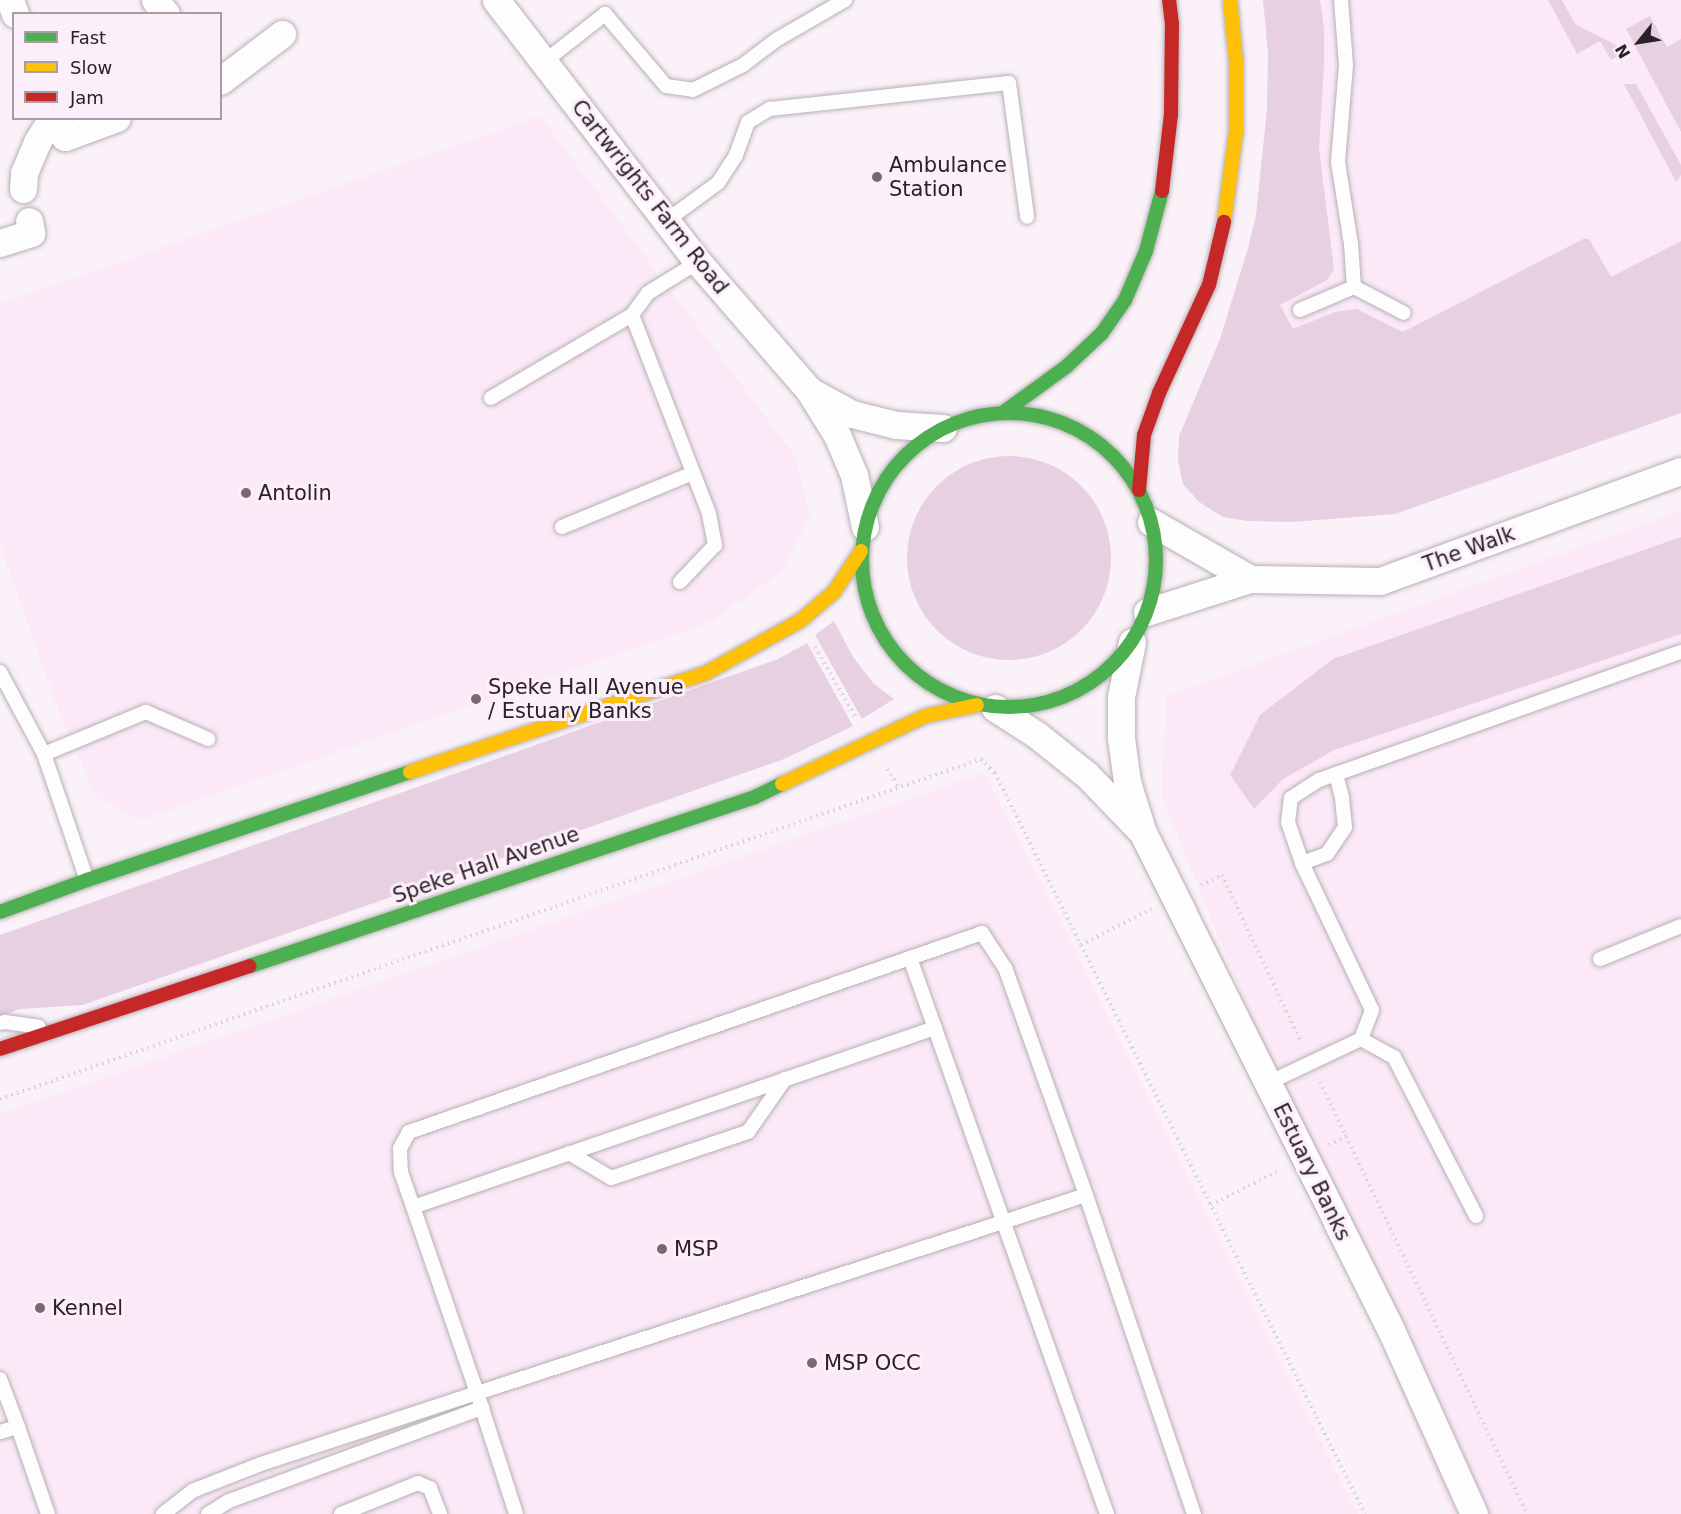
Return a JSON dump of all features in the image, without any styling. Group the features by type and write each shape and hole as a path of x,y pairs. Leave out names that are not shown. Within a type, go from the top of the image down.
{"street":[{"path":"155,0 164,12"},
{"name":"Cartwrights Farm Road","path":"496,0 698,262 809,390 837,435 854,475 863,539"},
{"path":"1004,412 1067,366 1102,333 1125,300 1146,251 1163,187 1172,114 1172,24 1168,0"},
{"path":"1138,490 1144,435 1159,393 1209,285 1227,211 1236,132 1236,61 1230,0"},
{"path":"222,79 282,34"},
{"path":"23,189 24,173 37,142 53,120"},
{"path":"55,120 65,136 111,120"},
{"path":"0,243 31,233 29,221"},
{"name":"Cartwrights Farm Road","path":"809,390 852,414 896,425 943,428"},
{"path":"0,912 87,880 706,674 800,621 834,592 863,539 881,487 907,453 943,428 973,417 1004,412 1047,418 1086,435 1118,462 1138,490"},
{"name":"The Walk","path":"1147,612 1250,579 1380,581 1681,471"},
{"name":"Speke Hall Avenue","path":"0,1049 755,797 925,716 986,706 1036,706 1075,692 1109,669 1132,642 1147,612 1156,568 1151,522 1138,490"},
{"name":"The Walk","path":"1151,522 1250,579"},
{"path":"863,539 862,575 874,620 899,658 934,688 986,706"},
{"name":"Estuary Banks","path":"1132,642 1121,697 1122,738 1127,782 1143,833 1391,1330 1474,1514"},
{"name":"Estuary Banks","path":"986,706 1036,735 1087,775 1143,833"}],"lane":[{"path":"544,62 605,14 666,86 693,90 743,65 776,40 845,0"},
{"path":"1341,0 1346,66 1338,162 1351,244 1354,287"},
{"path":"666,221 718,183 736,154 748,122 770,109 1010,83 1027,217"},
{"path":"491,398 632,315 648,293 698,262"},
{"path":"1300,310 1354,287"},
{"path":"1354,287 1404,313"},
{"path":"632,315 710,514 715,545 680,582"},
{"path":"562,527 693,473"},
{"path":"1268,1083 1361,1039 1372,1010 1302,863 1288,822 1291,798 1318,780 1681,652"},
{"path":"0,672 44,754 87,880"},
{"path":"44,754 146,712 208,739"},
{"path":"1302,863 1327,854 1345,827 1342,796 1336,774"},
{"path":"1600,958 1681,926"},
{"path":"516,1514 401,1172 400,1148 409,1132 982,933 1005,968 1086,1195 1194,1514"},
{"path":"910,958 1107,1514"},
{"path":"0,1023 59,1030"},
{"path":"413,1207 935,1028"},
{"path":"1361,1039 1394,1057 1476,1215"},
{"path":"569,1153 611,1178 748,1132 785,1079"},
{"path":"163,1514 192,1491 261,1464 1086,1195"},
{"path":"0,1379 48,1514"},
{"path":"208,1514 229,1501 482,1408"},
{"path":"0,1432 18,1427"},
{"path":"341,1514 418,1483 430,1488 440,1514"}],"path":[{"path":"800,621 900,788"},
{"path":"1081,945 1222,875 1527,1514"}],"shaded area":[{"path":"1263,0 1320,0 1324,28 1319,149 1334,269 1327,280 1280,305 1293,329 1335,312 1357,309 1403,332 1583,239 1589,239 1611,277 1681,241 1681,413 1395,514 1291,522 1248,521 1223,517 1199,502 1183,484 1178,460 1179,436 1220,339 1256,215 1267,109 1268,53"},
{"path":"1278,0 1681,0 1681,413 1395,514 1291,522 1223,517 1264,248"},
{"path":"1548,0 1562,0 1575,24 1616,45 1620,55 1611,60 1600,41 1577,54"},
{"path":"1650,16 1667,47 1681,39 1681,132 1626,29"},
{"path":"1624,84 1636,84 1681,165 1681,175 1676,182"},
{"path":"540,116 794,455 810,515 781,573 708,623 141,820 96,797 59,712 0,545 0,304"},
{"path":"999,456 1019,456 1048,463 1074,479 1088,493 1104,519 1111,558 1104,597 1088,623 1074,637 1039,656 1019,660 999,660 970,653 944,637 930,623 911,588 907,568 907,548 914,519 930,493 944,479 979,460"},
{"path":"1681,511 1681,1514 1451,1514 1161,794 1167,696"},
{"path":"1681,537 1681,634 1334,750 1283,779 1254,809 1230,775 1260,715 1333,659"},
{"path":"834,621 853,657 874,684 894,699 862,719 815,635"},
{"path":"807,643 853,726 784,759 83,1005 20,1009 0,1016 0,935 778,659"},
{"path":"984,773 1358,1514 0,1514 0,1114"}],"traffic: fast":[{"path":"1004,412 1067,366 1102,333 1125,300 1146,251 1162,191"},
{"path":"1009,413 1038,416 1065,424 1091,438 1113,456 1131,478 1145,504 1153,531 1156,560 1153,589 1145,616 1131,642 1113,664 1091,682 1065,696 1038,704 1009,707 980,704 953,696 927,682 905,664 887,642 873,616 865,589 862,560 865,531 873,504 887,478 905,456 927,438 953,424 980,416 1009,413"},
{"path":"0,912 87,880 410,772"},
{"path":"250,966 755,797 782,784"}],"traffic: slow":[{"path":"1224,222 1236,132 1236,61 1230,0"},
{"path":"410,772 706,673 800,621 834,592 861,551"},
{"path":"782,784 925,716 977,705"}],"traffic: jam":[{"path":"1162,191 1171,114 1172,24 1169,0"},
{"path":"1139,490 1144,435 1159,393 1209,285 1224,222"},
{"path":"0,1049 250,966"}],"place":[{"name":"Ambulance Station","path":"877,177"},
{"name":"Antolin","path":"246,493"},
{"name":"Speke Hall Avenue / Estuary Banks","path":"476,699"},
{"name":"MSP","path":"662,1249"},
{"name":"Kennel","path":"40,1308"},
{"name":"MSP OCC","path":"812,1363"}]}
